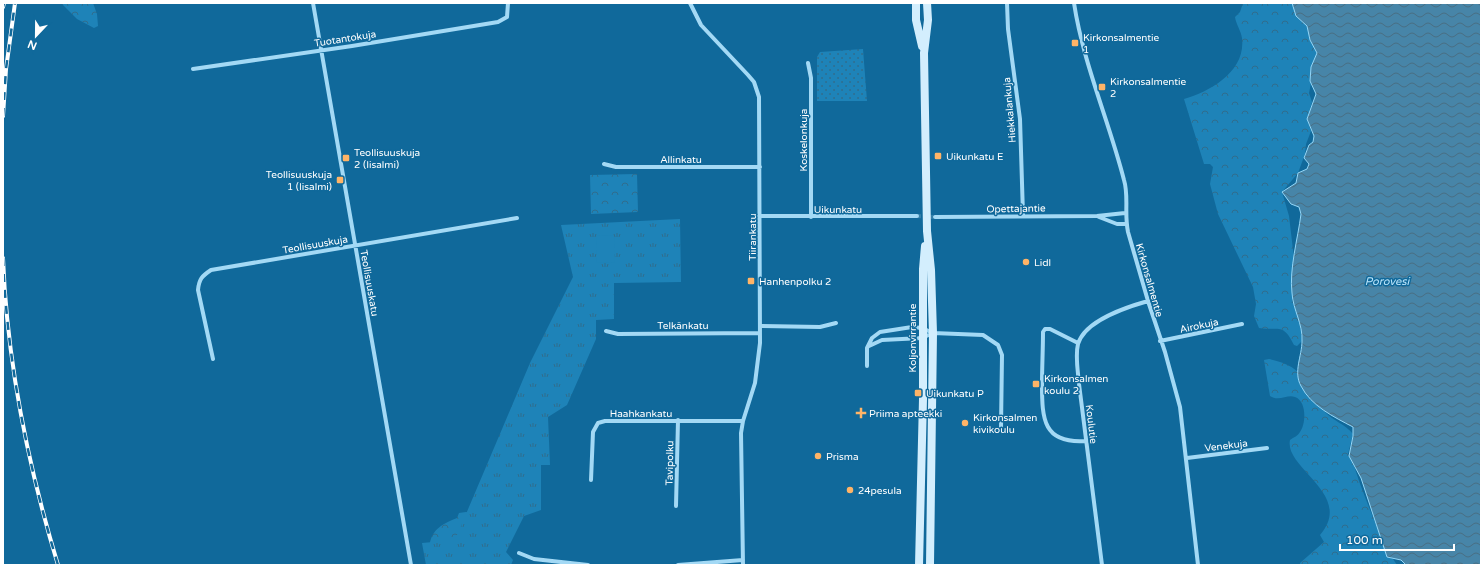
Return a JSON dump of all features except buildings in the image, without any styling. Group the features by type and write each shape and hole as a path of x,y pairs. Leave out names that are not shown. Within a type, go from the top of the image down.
{"main road":[{"path":"916,3 916,20 924,53"},
{"path":"924,53 928,20 927,3"},
{"name":"Koljonvirrantie","path":"924,53 927,231 931,270 933,333 930,565"},
{"name":"Koljonvirrantie","path":"919,565 923,399 923,269 927,231"}],"street":[{"name":"Teollisuuskatu","path":"313,3 411,565"},
{"name":"Tuotantokuja","path":"193,69 498,22 507,17 508,3"},
{"name":"Tiirankatu","path":"690,3 701,25 748,75 757,90 759,97 760,333 755,383 743,421 741,442 743,565"},
{"name":"Hiekkalankuja","path":"1007,3 1008,28 1020,118 1023,215"},
{"name":"Kirkonsalmentie","path":"1074,3 1083,45 1125,181 1126,224 1148,302 1165,352 1176,391 1187,458 1198,565"},
{"name":"Koskelonkuja","path":"808,63 811,78 810,217"},
{"name":"Allinkatu","path":"604,164 616,167 760,167"},
{"name":"Opettajantie","path":"935,217 1023,215 1097,216 1125,213"},
{"name":"Uikunkatu","path":"759,216 917,216"},
{"name":"Opettajantie","path":"1097,216 1117,224 1126,224"},
{"name":"Teollisuuskuja","path":"213,359 198,290 199,281 203,275 211,270 517,218"},
{"path":"1086,441 1069,441 1057,436 1047,426 1042,412 1043,332 1050,329 1078,343 1086,331 1109,315 1148,302"},
{"path":"760,326 820,326 836,322"},
{"name":"Airokuja","path":"1160,341 1242,324"},
{"path":"867,366 868,348 872,338 880,332 912,327 922,328 933,333 983,335 998,345 1002,355 1001,427"},
{"name":"Telkänkatu","path":"606,331 618,334 760,333"},
{"path":"868,348 882,340 922,338 933,333"},
{"name":"Koulutie","path":"1078,343 1077,363 1102,565"},
{"name":"Tavipolku","path":"676,506 678,420"},
{"name":"Haahkankatu","path":"591,480 593,432 598,423 605,421 743,421"},
{"name":"Venekuja","path":"1187,458 1267,448"},
{"path":"519,553 534,559 588,565"},
{"path":"678,565 743,560"}],"green space":[{"path":"61,3 93,3 97,14 98,26 94,28 77,19"},
{"path":"1243,3 1292,3 1296,16 1307,26 1310,40 1317,53 1310,72 1311,83 1309,93 1312,102 1307,119 1311,131 1298,173 1282,192 1289,216 1295,267 1292,279 1292,301 1300,320 1302,341 1297,346 1294,345 1287,333 1280,329 1259,328 1254,316 1256,304 1253,287 1218,214 1210,184 1213,167 1210,164 1204,164 1184,99 1205,91 1225,78 1233,70 1242,50 1241,33 1235,17 1240,12"},
{"path":"863,49 867,101 817,101 817,57 820,52"},
{"path":"637,174 638,212 591,214 590,175"},
{"path":"680,219 681,282 614,283 614,319 596,320 596,339 567,405 548,417 550,465 541,465 541,510 524,516 506,552 513,560 511,565 426,565 422,543 455,540 530,363 573,277 561,225"},
{"path":"614,235 615,262 597,263 596,236"},
{"path":"1269,359 1282,363 1299,372 1326,413 1346,427 1353,434 1348,454 1387,556 1393,559 1397,565 1300,565 1300,563 1324,542 1320,535 1329,520 1329,507 1324,495 1316,483 1297,461 1291,451 1290,440 1299,433 1303,424 1304,413 1302,403 1299,399 1292,396 1273,398 1270,396 1264,360"},
{"path":"466,512 485,516 427,565 430,541 436,530 457,518 459,513"}],"water":[{"name":"Porovesi","path":"1292,3 1481,3 1481,565 1406,565 1401,560 1387,557 1361,478 1349,456 1353,436 1353,427 1331,415 1317,405 1305,393 1299,381 1298,370 1302,347 1302,335 1294,305 1291,284 1301,214 1299,207 1291,204 1282,192 1296,183 1298,173 1307,169 1309,164 1304,158 1309,145 1313,142 1314,136 1307,119 1316,94 1310,81 1311,67 1317,53 1310,40 1307,26 1296,16"}],"tunnel":[{"path":"917,216 935,217"}],"railway":[{"path":"3,7 4,3"},
{"path":"3,116 6,69 15,3"},
{"path":"3,258 5,297 14,375 28,452 58,565"}],"place":[{"name":"Kirkonsalmentie 1","path":"1075,43"},
{"name":"Kirkonsalmentie 2","path":"1102,87"},
{"name":"Uikunkatu E","path":"938,156"},
{"name":"Teollisuuskuja 2 (Iisalmi)","path":"346,158"},
{"name":"Teollisuuskuja 1 (Iisalmi)","path":"340,180"},
{"name":"Lidl","path":"1026,262"},
{"name":"Hanhenpolku 2","path":"751,281"},
{"name":"Kirkonsalmen koulu 2","path":"1036,384"},
{"name":"Uikunkatu P","path":"918,393"},
{"name":"Priima apteekki","path":"861,413"},
{"name":"Kirkonsalmen kivikoulu","path":"965,423"},
{"name":"Prisma","path":"818,456"},
{"name":"24pesula","path":"850,490"}]}
